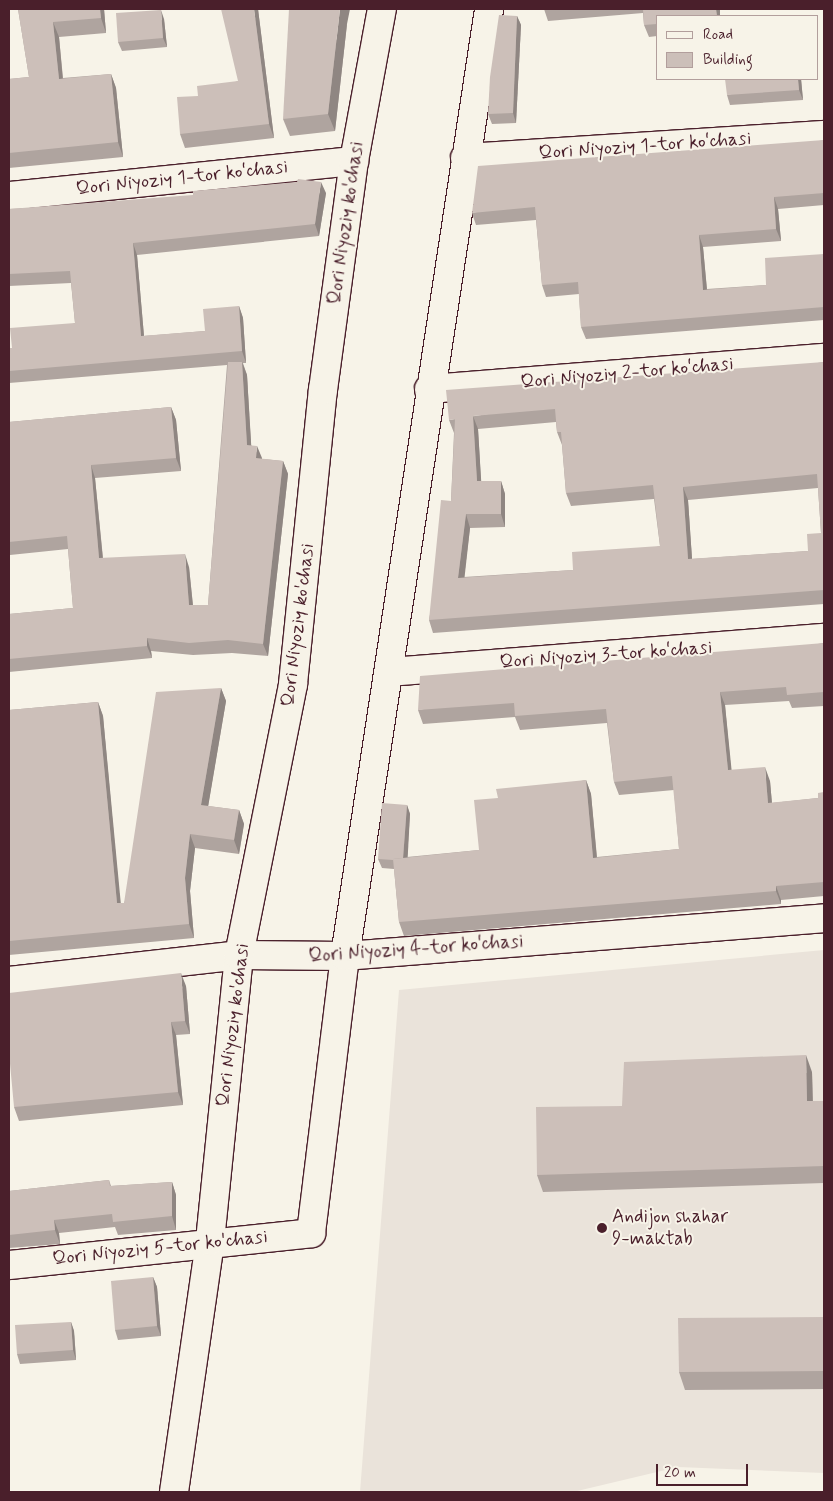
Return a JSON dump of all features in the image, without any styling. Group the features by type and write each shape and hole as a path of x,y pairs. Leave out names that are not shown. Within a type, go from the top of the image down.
{"street":[{"name":"Qori Niyoziy ko'chasi","path":"174,1492 210,1241 239,955 293,684 323,390 354,161 382,9"},
{"path":"346,956 429,389 489,9"},
{"name":"Qori Niyoziy 1-tor koʻchasi","path":"465,158 824,135"},
{"name":"Qori Niyoziy 1-tor koʻchasi","path":"9,196 354,161"},
{"name":"Qori Niyoziy 2-tor koʻchasi","path":"429,389 824,358"},
{"name":"Qori Niyoziy 3-tor koʻchasi","path":"389,672 824,638"},
{"name":"Qori Niyoziy 4-tor koʻchasi","path":"9,981 239,955 346,956 824,918"},
{"name":"Qori Niyoziy 5-tor ko'chasi","path":"9,1264 210,1241 311,1233 346,956"}],"shaded area":[{"name":"Andijon shahar 9-maktab","path":"824,950 824,1473 678,1467 573,1492 360,1492 399,990"}],"building":[{"path":"18,9 100,9 101,18 53,22 59,79 111,74 118,142 9,153 9,79 29,77"},
{"path":"221,9 254,9 269,124 180,134 177,97 198,96 197,86 238,81"},
{"path":"289,9 340,9 328,114 283,119"},
{"path":"643,9 716,9 717,15 656,15 656,24 644,25"},
{"path":"161,10 163,38 118,42 116,13"},
{"path":"499,15 517,16 513,113 488,114 490,77"},
{"path":"725,80 798,80 799,90 727,95"},
{"path":"824,140 824,193 774,197 776,229 699,235 703,290 766,285 765,258 824,254 824,307 581,327 578,282 542,285 535,207 472,213 478,166"},
{"path":"298,179 321,182 315,224 133,243 141,336 205,331 203,309 239,306 242,351 9,371 9,348 12,348 10,328 75,323 70,271 9,274 9,209 193,195 193,191 297,182"},
{"path":"228,362 242,362 247,445 257,446 256,458 283,461 263,644 228,640 189,643 147,638 147,646 9,659 9,614 73,608 67,536 9,542 9,422 171,407 176,458 91,465 99,558 185,554 189,605 208,605"},
{"path":"824,362 824,590 429,620 441,500 451,501 455,419 449,420 446,390","holes":["555,409 557,432 561,432 566,493 653,485 660,546 572,552 573,570 458,578 466,514 501,514 501,481 477,481 473,416","817,474 821,533 807,534 808,551 688,559 683,487"]},
{"path":"824,643 824,692 787,695 786,687 720,692 728,770 765,767 768,803 818,798 818,793 824,792 824,882 776,886 776,891 399,922 393,859 479,850 474,800 498,798 496,789 586,780 593,858 679,849 672,776 614,782 606,709 515,716 514,703 418,710 420,676"},
{"path":"221,688 201,805 239,810 234,840 190,834 185,878 189,924 9,941 9,710 98,702 117,903 124,903 156,692"},
{"path":"382,803 407,805 403,858 393,860 378,859"},
{"path":"181,973 185,1021 171,1022 178,1092 14,1107 9,1053 9,993"},
{"path":"806,1055 807,1101 824,1101 824,1166 537,1175 536,1107 622,1106 624,1062"},
{"path":"109,1180 110,1186 172,1182 172,1216 113,1222 112,1214 54,1220 55,1230 9,1235 9,1191"},
{"path":"153,1277 157,1326 115,1330 111,1281"},
{"path":"824,1317 824,1371 679,1372 678,1318"},
{"path":"71,1322 73,1350 17,1354 15,1325"}],"place":[{"name":"Andijon shahar 9-maktab","path":"602,1228"}]}
